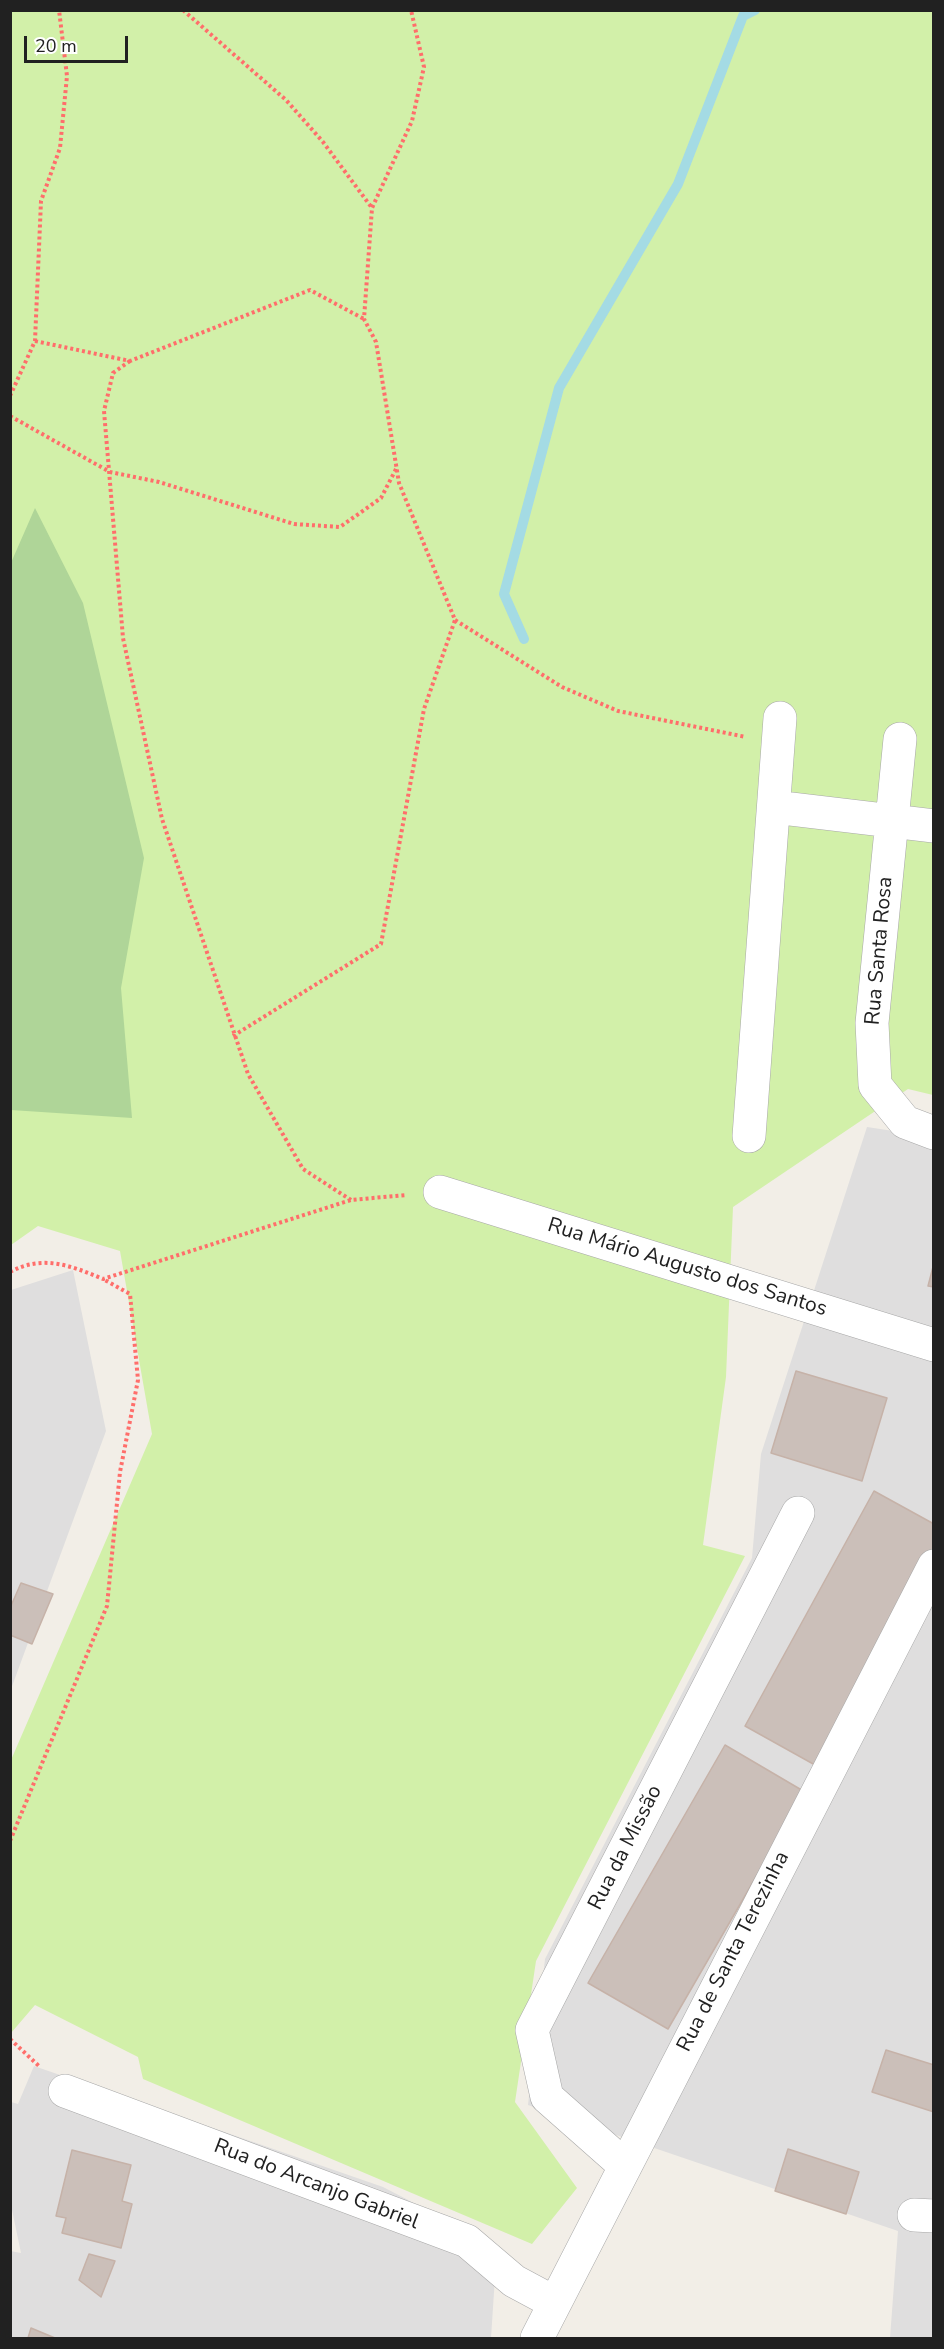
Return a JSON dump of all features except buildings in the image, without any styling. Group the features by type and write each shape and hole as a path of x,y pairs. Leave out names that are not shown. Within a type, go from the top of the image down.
{"street":[{"path":"749,1136 780,731"},
{"name":"Rua Santa Rosa","path":"900,739 872,1023 875,1085 905,1122 933,1133"},
{"path":"774,807 933,826"},
{"name":"Rua Mário Augusto dos Santos","path":"440,1192 933,1345"},
{"name":"Rua da Missão","path":"624,2165 547,2097 532,2030 798,1513"},
{"name":"Rua de Santa Terezinha","path":"537,2338 933,1566"},
{"name":"Rua do Arcanjo Gabriel","path":"65,2091 467,2241 514,2281 555,2303"}],"path":[{"path":"10,396 34,341 41,201 60,148 67,76 60,10"},
{"path":"183,10 286,100 323,142 372,208"},
{"path":"411,10 424,67 412,121 372,208 364,319 376,342 399,483 455,620 562,687 618,711 780,731"},
{"path":"351,1200 303,1168 248,1074 233,1036 157,796 123,638 104,411 113,373 130,361 310,290 364,319"},
{"path":"34,341 130,361"},
{"path":"10,416 110,472 159,482 294,524 340,527 381,498 397,468"},
{"path":"233,1036 381,944 424,709 455,620"},
{"path":"103,1279 351,1200 440,1192"},
{"path":"10,1272 25,1264 66,1263 130,1294 138,1380 120,1472 107,1606 10,1841"},
{"path":"10,2039 65,2091"}],"shaded area":[{"path":"867,1127 933,1137 933,2338 890,2338 898,2231 528,2105 545,1959 752,1558 761,1454"},
{"path":"73,1270 106,1431 11,1689 11,1290"},
{"path":"34,2066 383,2187 497,2246 491,2338 11,2338 10,2251 21,2253 11,2205 11,2102 18,2104"}],"green space":[{"path":"11,11 933,11 933,1095 908,1089 733,1207 726,1377 703,1545 745,1556 536,1961 515,2102 577,2188 532,2244 143,2079 138,2057 35,2005 11,2033 11,1760 152,1434 120,1251 38,1226 11,1245"},
{"path":"35,508 83,603 144,858 121,988 132,1118 11,1110 10,565"}],"waterway":[{"path":"524,639 504,594 559,388 678,184 743,16 755,10"}]}
